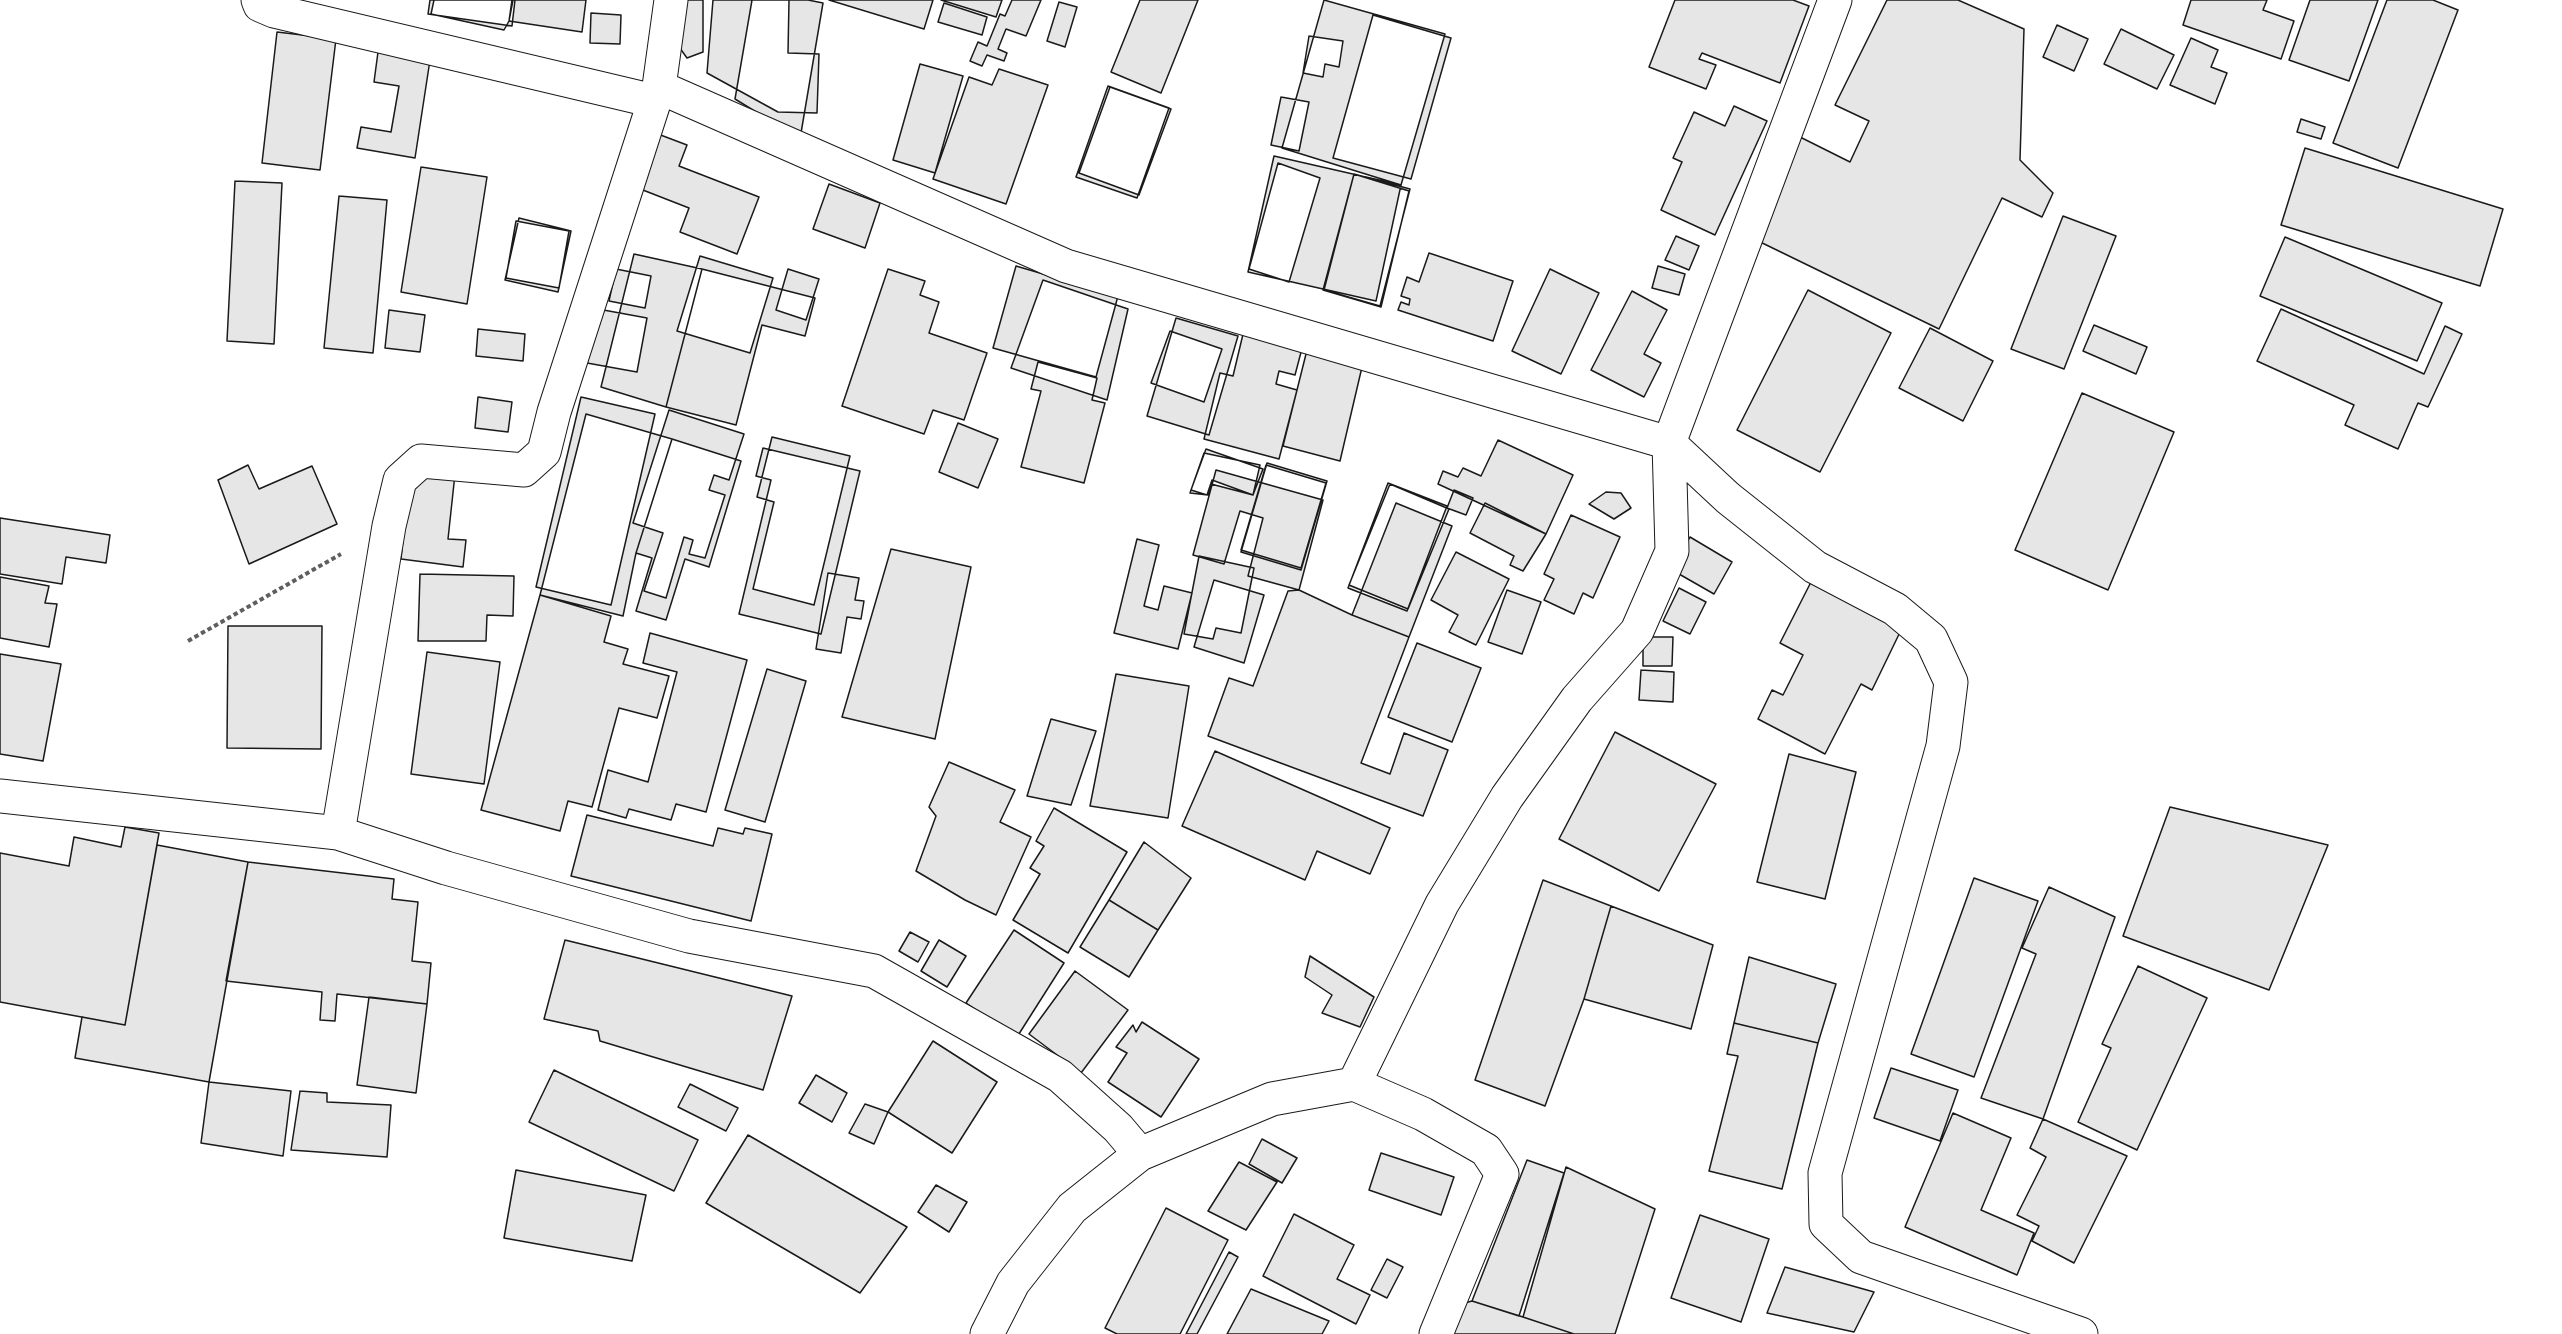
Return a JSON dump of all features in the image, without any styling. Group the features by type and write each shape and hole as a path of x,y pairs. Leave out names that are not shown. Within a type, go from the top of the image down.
{"street":[{"path":"258,0 260,5 274,11 656,94 1066,266 1669,443 1728,498 1815,567 1895,609 1930,639 1951,682 1943,746 1825,1173 1826,1224 1861,1257 2081,1334"},
{"path":"338,832 389,526 400,480 421,461 524,470 544,452 558,401 656,94 671,0"},
{"path":"1354,1084 1442,904 1507,797 1577,699 1637,631 1672,551 1669,443 1835,0"},
{"path":"0,796 338,832 446,868 689,936 874,971 1060,1076 1118,1128 1140,1154"},
{"path":"987,1334 1013,1283 1072,1208 1140,1154 1272,1099 1354,1084 1423,1114 1486,1150 1502,1174 1436,1334"}],"path":[{"path":"188,641 389,526"}],"building":[{"path":"430,0 515,0 512,26 428,14"},
{"path":"434,0 513,0 509,21 504,30 431,14"},
{"path":"512,0 586,0 582,32 509,21"},
{"path":"677,0 703,0 703,52 687,58 677,44"},
{"path":"713,0 789,0 788,53 819,54 817,113 778,112 707,73"},
{"path":"752,0 808,0 823,3 800,139 735,99"},
{"path":"829,0 933,0 924,29"},
{"path":"941,0 1002,0 996,17"},
{"path":"1012,0 1041,0 1026,36 1006,29 998,49 1007,53 1004,61 987,55 982,66 970,61 978,42 987,46 1000,14 1005,16"},
{"path":"1140,0 1198,0 1161,93 1111,72"},
{"path":"1324,0 1445,34 1401,185 1282,148"},
{"path":"1675,0 1793,0 1809,6 1780,83 1702,53 1699,59 1716,65 1706,89 1649,67"},
{"path":"1887,0 1958,0 2024,29 2020,160 2053,193 2042,217 2002,198 1939,329 1752,238 1800,137 1850,162 1869,121 1835,105"},
{"path":"2191,0 2267,0 2263,10 2294,21 2281,59 2183,25"},
{"path":"2310,0 2378,0 2349,81 2289,60"},
{"path":"2387,0 2433,0 2458,10 2398,168 2333,143"},
{"path":"1059,2 1077,7 1065,47 1047,41"},
{"path":"944,3 987,17 982,35 938,22"},
{"path":"591,13 621,15 620,44 590,43"},
{"path":"1373,15 1451,38 1411,179 1333,158"},
{"path":"2057,25 2088,39 2074,71 2043,57"},
{"path":"2121,29 2174,55 2157,89 2104,64"},
{"path":"277,32 336,39 320,170 262,163"},
{"path":"1309,36 1343,41 1339,67 1325,64 1323,77 1303,73"},
{"path":"2191,38 2218,50 2211,67 2227,73 2215,104 2170,85"},
{"path":"378,52 430,60 415,158 357,148 361,127 391,132 399,86 374,82"},
{"path":"920,64 963,76 935,173 893,160"},
{"path":"999,69 1048,85 1006,204 933,179 969,77 992,85"},
{"path":"1108,86 1169,108 1137,198 1076,177"},
{"path":"1110,87 1171,109 1139,195 1079,173"},
{"path":"1281,97 1309,102 1299,151 1271,145"},
{"path":"1734,106 1767,121 1715,235 1661,210 1682,162 1673,158 1694,112 1725,126"},
{"path":"2301,119 2325,127 2321,139 2297,132"},
{"path":"650,131 687,145 679,166 759,197 737,254 680,232 689,208 630,185"},
{"path":"2305,148 2503,209 2480,286 2281,225"},
{"path":"1274,156 1401,185 1376,301 1248,272"},
{"path":"1278,163 1320,178 1289,282 1249,269"},
{"path":"421,167 487,177 467,304 401,292"},
{"path":"1354,174 1409,191 1381,307 1323,290"},
{"path":"1354,174 1410,189 1380,306 1324,290"},
{"path":"235,181 282,183 274,344 227,341"},
{"path":"829,184 880,203 865,248 813,229"},
{"path":"339,196 387,200 373,353 324,348"},
{"path":"2063,216 2116,236 2064,369 2011,349"},
{"path":"519,218 571,231 558,292 505,280"},
{"path":"516,221 569,231 559,288 506,278"},
{"path":"1676,236 1699,246 1689,270 1665,260"},
{"path":"2285,237 2442,303 2417,361 2260,296"},
{"path":"1429,253 1513,281 1493,341 1398,310 1401,302 1409,305 1410,299 1401,296 1407,277 1419,282"},
{"path":"634,254 702,269 666,407 601,387"},
{"path":"700,256 773,278 750,353 677,331"},
{"path":"1016,266 1118,296 1096,377 993,348"},
{"path":"1658,266 1685,274 1679,295 1652,288"},
{"path":"616,269 651,276 645,308 609,301"},
{"path":"702,269 815,298 805,336 762,325 736,425 666,407"},
{"path":"788,269 819,279 806,320 776,310"},
{"path":"888,269 925,281 920,295 939,302 929,333 987,353 964,420 933,410 924,434 842,406"},
{"path":"1550,269 1599,293 1561,374 1512,351"},
{"path":"1043,280 1128,309 1107,400 1011,368"},
{"path":"1808,290 1891,333 1820,472 1737,430"},
{"path":"1632,291 1667,310 1644,354 1661,363 1644,397 1591,370"},
{"path":"598,309 647,318 637,372 587,363"},
{"path":"2281,309 2424,374 2445,326 2462,334 2428,407 2418,403 2398,449 2345,425 2354,405 2257,361"},
{"path":"389,310 425,315 420,352 385,348"},
{"path":"1176,318 1238,336 1209,435 1147,416"},
{"path":"2094,325 2147,347 2136,374 2083,351"},
{"path":"1930,328 1993,361 1963,421 1899,388"},
{"path":"478,329 525,334 523,361 476,356"},
{"path":"1244,330 1305,337 1295,375 1279,371 1276,384 1297,390 1279,459 1204,439 1220,373 1233,376"},
{"path":"1170,331 1222,349 1204,402 1151,383"},
{"path":"1309,342 1362,367 1340,461 1283,446"},
{"path":"1038,362 1097,378 1092,400 1105,403 1084,483 1021,467 1041,391 1031,389"},
{"path":"2082,393 2174,432 2108,590 2015,550"},
{"path":"478,397 512,402 508,432 475,428"},
{"path":"581,397 655,414 611,605 536,587"},
{"path":"669,410 744,434 729,480 714,475 709,490 725,495 705,558 689,554 693,540 684,537 666,598 644,591 663,533 633,523"},
{"path":"586,414 672,439 636,553 623,616 540,595"},
{"path":"958,423 998,439 978,488 939,472"},
{"path":"772,437 850,456 814,605 753,589 774,502 757,497"},
{"path":"672,439 741,461 709,567 685,559 666,620 636,611 652,558 636,553"},
{"path":"1498,440 1573,475 1546,534 1438,484 1443,471 1458,477 1463,468 1481,476"},
{"path":"763,448 860,471 821,634 739,614 771,480 756,476"},
{"path":"1206,449 1263,469 1253,495 1212,480 1207,495 1191,490"},
{"path":"1204,453 1260,465 1253,495 1211,484 1208,495 1190,493"},
{"path":"421,461 455,474 448,539 466,540 463,567 401,559 409,481"},
{"path":"1267,463 1327,481 1301,570 1241,552"},
{"path":"248,465 259,489 312,466 337,524 249,564 218,480"},
{"path":"1266,465 1326,483 1301,568 1241,550"},
{"path":"1216,470 1323,500 1299,590 1248,576 1263,518 1240,511 1224,564 1193,555"},
{"path":"1388,483 1447,506 1407,611 1348,588"},
{"path":"1390,484 1449,509 1408,609 1349,585"},
{"path":"1454,490 1473,498 1466,515 1447,508"},
{"path":"1606,492 1621,493 1631,508 1614,519 1589,504"},
{"path":"1396,503 1452,526 1409,637 1352,615"},
{"path":"1485,503 1546,534 1523,571 1510,565 1514,556 1470,533"},
{"path":"1571,515 1620,537 1593,598 1583,593 1574,614 1544,600 1554,579 1544,574"},
{"path":"0,518 110,535 106,563 66,557 62,584 0,574"},
{"path":"1690,537 1732,562 1714,594 1672,570"},
{"path":"1137,539 1159,545 1144,606 1158,610 1164,586 1192,593 1178,649 1114,633"},
{"path":"891,549 971,567 935,739 842,717"},
{"path":"1456,552 1509,579 1476,645 1449,632 1458,615 1431,600"},
{"path":"1199,556 1254,568 1241,633 1216,628 1213,639 1184,634"},
{"path":"828,573 859,578 855,600 864,601 861,619 847,617 841,653 816,649"},
{"path":"420,574 514,576 513,616 487,615 486,641 418,641"},
{"path":"0,577 49,586 45,603 57,604 49,647 0,638"},
{"path":"1214,580 1264,595 1244,663 1194,647"},
{"path":"1812,580 1903,626 1872,690 1861,684 1825,754 1758,719 1772,690 1783,695 1803,655 1780,643"},
{"path":"1679,588 1706,602 1690,634 1663,621"},
{"path":"1299,590 1352,615 1409,637 1361,763 1390,774 1404,733 1448,750 1423,816 1208,736 1229,678 1253,686 1288,591"},
{"path":"1507,590 1541,602 1522,654 1488,642"},
{"path":"540,595 611,616 604,642 628,649 623,664 669,676 657,718 619,708 592,807 568,801 560,831 481,810"},
{"path":"228,626 322,626 321,749 227,748"},
{"path":"650,633 747,660 706,812 676,804 671,820 629,809 626,818 598,810 608,770 648,782 677,672 643,663"},
{"path":"1643,637 1673,637 1672,666 1643,666"},
{"path":"1417,643 1481,668 1452,742 1388,717"},
{"path":"427,652 500,662 484,784 411,774"},
{"path":"0,654 61,664 43,761 0,754"},
{"path":"767,669 806,681 765,822 725,810"},
{"path":"1641,670 1674,672 1673,702 1639,700"},
{"path":"1116,674 1189,686 1168,818 1090,806"},
{"path":"1051,719 1096,731 1071,805 1027,796"},
{"path":"1615,732 1716,784 1659,891 1559,839"},
{"path":"1215,751 1390,828 1370,874 1317,851 1305,880 1182,826"},
{"path":"1789,754 1856,772 1825,899 1757,882"},
{"path":"949,762 1015,790 1000,822 1031,837 996,915 916,871 936,816 929,807"},
{"path":"2170,807 2328,845 2269,990 2123,936"},
{"path":"1054,808 1127,852 1068,953 1013,920 1040,874 1030,868 1044,846 1036,841"},
{"path":"587,815 713,846 718,828 743,834 745,828 772,834 751,921 571,876"},
{"path":"125,827 159,833 125,1025 0,1002 0,853 69,866 74,837 121,847"},
{"path":"1144,842 1191,878 1158,930 1109,900"},
{"path":"157,845 248,862 209,1082 75,1058 82,1017 125,1025"},
{"path":"248,862 394,879 392,899 418,902 412,961 431,963 427,1004 337,994 335,1021 320,1020 322,992 226,981"},
{"path":"1974,878 2038,901 1974,1077 1911,1054"},
{"path":"1543,880 1611,906 1584,999 1545,1106 1475,1080"},
{"path":"2049,887 2115,917 2043,1119 1981,1098 2036,954 2022,948"},
{"path":"1109,900 1158,930 1129,977 1080,947"},
{"path":"1611,906 1713,945 1691,1029 1584,999"},
{"path":"1014,930 1064,963 1017,1037 966,1003"},
{"path":"910,932 929,942 918,962 899,951"},
{"path":"565,940 792,996 763,1090 600,1041 598,1031 544,1019"},
{"path":"939,940 966,956 947,987 921,971"},
{"path":"1310,956 1374,997 1360,1027 1322,1013 1332,995 1305,977"},
{"path":"1749,957 1836,984 1818,1043 1734,1023"},
{"path":"2138,966 2207,998 2137,1150 2078,1122 2111,1048 2102,1044"},
{"path":"1075,971 1128,1010 1081,1073 1029,1034"},
{"path":"369,997 427,1004 416,1093 357,1085"},
{"path":"1142,1022 1199,1059 1161,1117 1108,1082 1127,1053 1116,1047 1133,1025 1136,1032"},
{"path":"1734,1023 1818,1043 1782,1189 1709,1171 1738,1056 1727,1054"},
{"path":"933,1041 997,1082 952,1153 888,1112"},
{"path":"1891,1068 1958,1090 1940,1141 1874,1118"},
{"path":"554,1070 698,1140 674,1191 529,1122"},
{"path":"816,1075 847,1093 832,1122 799,1103"},
{"path":"209,1082 291,1091 283,1156 201,1143"},
{"path":"690,1084 738,1108 726,1131 678,1107"},
{"path":"300,1091 327,1093 327,1102 391,1105 387,1157 291,1150"},
{"path":"865,1104 888,1112 874,1144 849,1133"},
{"path":"1953,1113 2011,1138 1981,1210 2034,1233 2017,1275 1905,1227"},
{"path":"2043,1119 2127,1156 2074,1263 2032,1241 2039,1226 2017,1215 2046,1157 2030,1148"},
{"path":"748,1135 907,1227 860,1293 706,1203"},
{"path":"1262,1139 1297,1158 1282,1183 1249,1164"},
{"path":"1381,1153 1454,1177 1441,1215 1369,1190"},
{"path":"1527,1160 1564,1173 1519,1316 1472,1301"},
{"path":"1239,1162 1277,1182 1246,1230 1208,1211"},
{"path":"1566,1167 1655,1209 1615,1334 1574,1334 1523,1317"},
{"path":"516,1170 646,1195 632,1261 504,1238"},
{"path":"936,1185 967,1202 949,1232 918,1212"},
{"path":"1166,1208 1228,1240 1180,1334 1117,1334 1105,1328"},
{"path":"1294,1214 1354,1245 1337,1279 1370,1295 1356,1324 1263,1276"},
{"path":"1700,1215 1769,1239 1741,1322 1671,1298"},
{"path":"1229,1252 1238,1257 1197,1334 1186,1334"},
{"path":"1387,1259 1403,1267 1387,1298 1371,1290"},
{"path":"1785,1267 1874,1292 1854,1332 1767,1313"},
{"path":"1251,1289 1329,1321 1322,1334 1227,1334"},
{"path":"1472,1301 1574,1334 1445,1334 1450,1307"}]}
